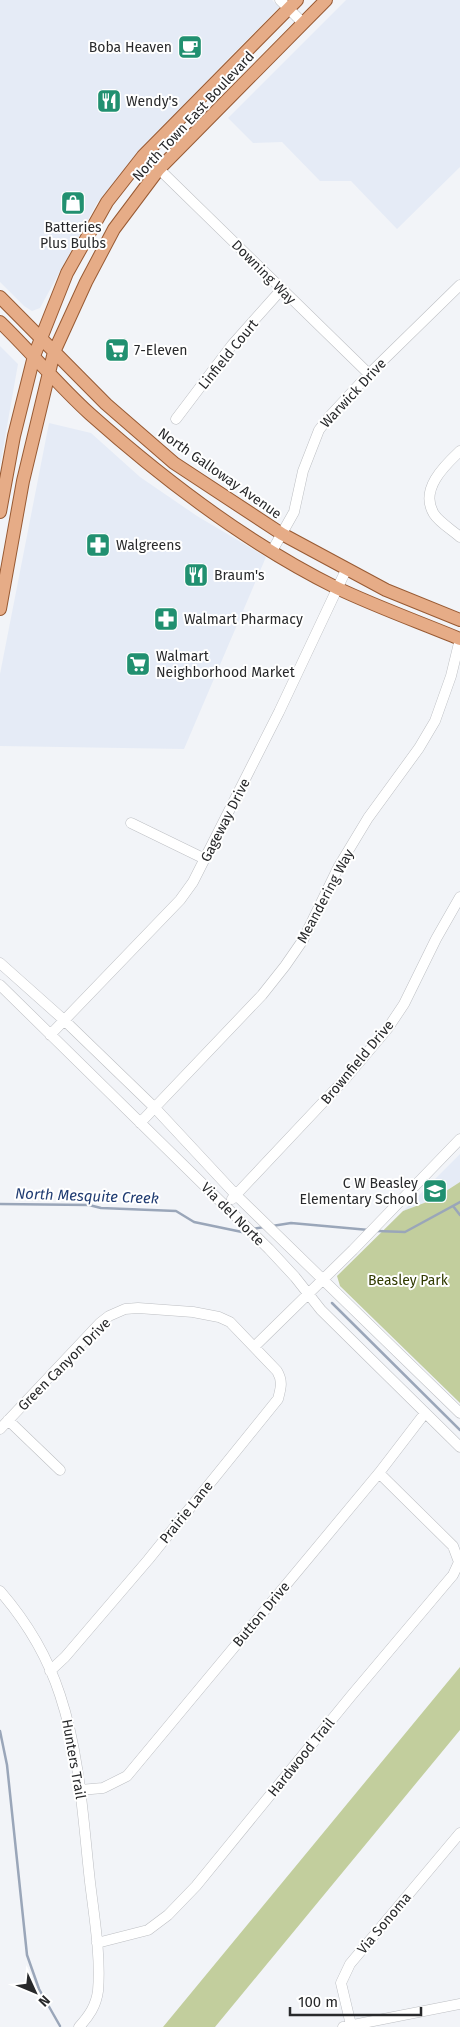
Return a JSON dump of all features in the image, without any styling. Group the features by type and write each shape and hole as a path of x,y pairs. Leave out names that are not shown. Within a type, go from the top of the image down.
{"main road":[{"name":"North Town East Boulevard","path":"0,609 2,585 21,492 54,352 86,282 114,229 160,169 326,0"},
{"name":"North Town East Boulevard","path":"0,512 14,436 34,356 67,273 108,202 143,156 288,3"},
{"path":"203,94 219,109"},
{"path":"97,220 114,229"},
{"name":"North Galloway Avenue","path":"0,297 112,409 171,460 282,534 346,570 386,590 460,620"},
{"path":"0,322 88,412 161,473 223,519 272,551 337,588 460,639"},
{"path":"161,473 171,460"},
{"path":"5,490 21,492"}],"street":[{"path":"288,3 303,23"},
{"name":"Downing Way","path":"160,169 368,374"},
{"name":"Warwick Drive","path":"272,551 294,512 303,471 319,430 328,417 368,374 460,285"},
{"name":"Linfield Court","path":"176,420 232,344 281,290"},
{"path":"460,451 436,477 428,499 434,514 460,537"},
{"name":"Gageway Drive","path":"50,1035 180,900 193,882 274,721 346,570"},
{"name":"Meandering Way","path":"140,1123 262,995 303,940 344,858 368,818 419,748 434,721 451,676 460,639"},
{"path":"131,823 205,859"},
{"name":"Brownfield Drive","path":"225,1206 346,1079 388,1028 404,1004 436,939 460,897"},
{"name":"Via del Norte","path":"0,963 64,1020 155,1108 236,1195 460,1413"},
{"name":"Via del Norte","path":"0,986 269,1249 321,1310 460,1447"},
{"path":"254,1347 353,1250 460,1138"},
{"name":"Green Canyon Drive","path":"0,1429 100,1323 109,1316 125,1309 193,1312 219,1317 230,1322 254,1347"},
{"name":"Prairie Lane","path":"50,1671 65,1657 148,1560 278,1399 282,1387 280,1377 254,1347"},
{"name":"Button Drive","path":"80,1790 103,1788 127,1776 379,1473 425,1413"},
{"path":"8,1420 60,1470"},
{"name":"Hardwood Trail","path":"97,1943 148,1930 168,1915 196,1886 351,1696 453,1575 459,1562 453,1546 379,1473"},
{"name":"Hunters Trail","path":"0,1591 13,1606 32,1635 60,1694 71,1733 80,1790 97,1943"},
{"name":"Via Sonoma","path":"347,2026 341,1983 350,1964 460,1833"},
{"path":"79,2027 95,2006 98,1990 97,1943"},
{"path":"347,2026 460,2004"}],"shaded area":[{"path":"0,0 272,0 279,7 191,97 97,203 40,308 32,311 24,306 0,282"},
{"path":"346,0 460,0 460,167 397,229 351,181 320,181 282,142 253,143 228,118"},
{"path":"0,346 18,364 0,466"},
{"path":"49,423 91,433 140,477 197,516 266,557 184,749 0,746 0,674"},
{"name":"C W Beasley Elementary School","path":"460,1154 460,1182 432,1200 403,1211"}],"green space":[{"name":"Beasley Park","path":"460,1182 460,1403 340,1286 337,1276 403,1211 432,1200"},
{"path":"460,1667 460,1730 215,2027 163,2027"}],"waterway":[{"name":"North Mesquite Creek","path":"377,1231 405,1232 460,1202"},
{"name":"North Mesquite Creek","path":"0,1204 89,1205 101,1208 176,1211 194,1222 242,1232 247,1231"},
{"path":"453,1206 460,1215"},
{"name":"North Mesquite Creek","path":"272,1226 291,1223 369,1230"},
{"name":"North Mesquite Creek","path":"252,1229 264,1227"},
{"path":"332,1303 460,1430"},
{"path":"0,1731 7,1765 27,1955 39,1989 60,2026"}],"place":[{"name":"Boba Heaven","path":"190,47"},
{"name":"Wendy's","path":"109,101"},
{"name":"Batteries Plus Bulbs","path":"73,203"},
{"name":"7-Eleven","path":"117,350"},
{"name":"Walgreens","path":"98,545"},
{"name":"Braum's","path":"196,575"},
{"name":"Walmart Pharmacy","path":"166,619"},
{"name":"Walmart Neighborhood Market","path":"138,664"},
{"name":"C W Beasley Elementary School","path":"435,1191"}]}
